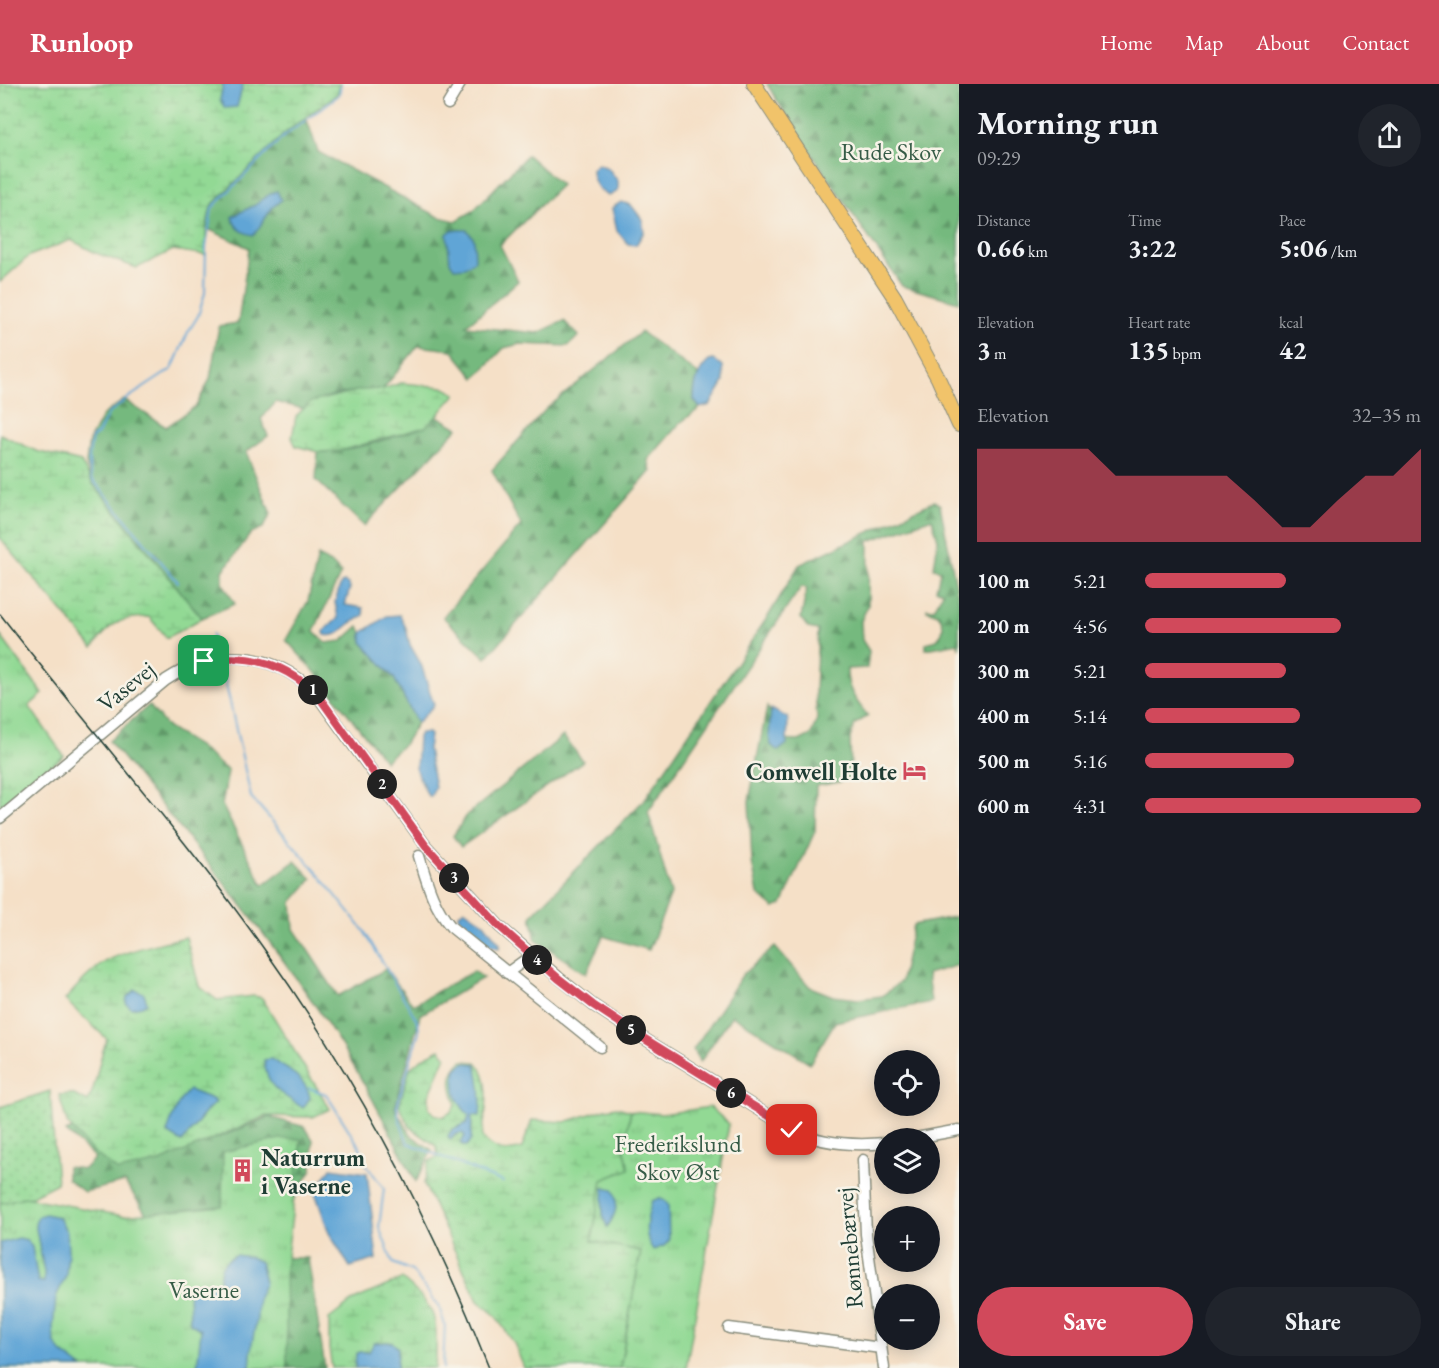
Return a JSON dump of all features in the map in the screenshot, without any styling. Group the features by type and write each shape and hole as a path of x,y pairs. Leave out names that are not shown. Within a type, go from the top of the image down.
{"main road":[{"path":"754,84 895,298 938,378 959,425"}],"street":[{"path":"448,104 460,84"},
{"name":"Vasevej","path":"0,818 129,710 180,671 217,658 244,657 282,668 314,691 426,846 476,902 532,955 603,1011 782,1125 798,1133 826,1141 874,1144"},
{"path":"419,856 440,914 470,944 600,1047"},
{"path":"507,973 532,955"},
{"path":"940,1134 959,1130"},
{"name":"Rønnebærvej","path":"863,1160 866,1234 874,1295"},
{"path":"729,1328 874,1347"},
{"name":"Rønnebærvej","path":"881,1350 884,1368"}],"green space":[{"path":"0,84 340,84 338,93 286,132 211,206 206,228 206,255 173,250 137,268 96,253 71,240 29,256 0,282"},
{"name":"Rude Skov","path":"767,84 959,84 959,302 902,286 796,131"},
{"path":"306,117 318,152 439,217 456,221 473,211 527,155 561,185 500,245 518,281 466,326 538,333 564,321 579,336 568,346 520,344 504,348 475,378 452,350 418,346 383,389 331,396 304,409 276,402 261,419 268,436 246,452 271,514 263,528 251,533 223,571 223,583 235,604 202,618 92,483 86,463 89,441 103,415 124,400 166,427 196,406 210,379 219,326 238,323 249,248 206,228 211,206 286,132"},
{"path":"641,332 698,374 694,400 700,408 680,423 648,460 651,471 486,658 443,617 521,525 492,470 546,409"},
{"path":"401,383 443,387 456,394 425,427 340,451 318,452 296,446 292,438 296,416 311,402 361,390 383,389"},
{"path":"437,416 458,428 364,526 316,480 318,452 340,451 370,444 424,427"},
{"path":"0,434 36,451 81,462 92,483 202,618 167,638 149,617 122,620 104,633 93,648 0,538"},
{"path":"935,501 940,505 959,601 959,648 958,643 926,649 926,643 937,640 943,627 938,614 927,610 927,608 934,609 943,592 936,589 941,570 934,568 938,540 932,518 869,541 868,605 861,621 862,640 869,651 867,668 847,669 850,688 868,716 855,724 850,738 851,776 840,782 816,786 815,831 782,905 774,908 758,894 752,862 749,801 767,707 772,715 776,740 799,741 811,735 817,719 815,691 818,630 808,628 801,618 807,588 801,587 648,812 671,894 649,950 603,936 586,974 536,940 531,916 645,799 769,615 799,565"},
{"path":"318,556 332,564 341,573 314,631 326,643 342,641 359,626 362,642 394,678 417,723 405,743 385,761 314,671 286,640 308,601"},
{"path":"0,635 43,694 29,706 64,756 0,807"},
{"path":"149,705 168,728 198,746 228,771 222,805 263,885 295,861 312,879 292,902 294,929 338,996 386,969 413,1005 474,971 483,978 420,1015 395,1108 411,1135 432,1150 416,1182 333,1031 295,976 109,741"},
{"path":"563,736 583,761 461,847 453,836 467,815"},
{"path":"959,916 959,965 927,974 931,1002 835,1022 810,1063 732,1015 700,1062 693,1050 743,974 775,947 810,987 833,996 858,999 882,996 901,981 913,925"},
{"path":"186,937 199,986 217,1000 254,996 262,998 330,1109 313,1117 266,1116 160,1162 118,1171 92,1151 67,1123 59,1095 72,1094 88,1102 107,1039 65,1000 87,976 109,960 142,948","holes":["189,1091 202,1096 209,1108 186,1137 167,1134 180,1102"]},
{"path":"440,1049 446,1056 429,1096 429,1109 434,1114 443,1117 451,1112 456,1104 452,1076 457,1066 462,1061 476,1062 482,1069 487,1087 482,1137 491,1146 500,1150 522,1148 532,1120 565,1122 617,1107 631,1111 624,1146 629,1169 592,1241 641,1251 620,1368 524,1368 514,1343 495,1315 478,1301 424,1184 429,1161 439,1157 436,1146 410,1127 399,1106 410,1068","holes":["469,1115 472,1115 471,1133 467,1145 463,1146 461,1143 465,1136 463,1133 456,1134 453,1138 451,1130 467,1123"]},
{"path":"50,1091 57,1183 0,1213 0,1107"},
{"name":"Frederikslund Skov Øst","path":"710,1107 729,1124 686,1368 620,1368 641,1251 592,1241 602,1180 629,1169 624,1146 631,1111 662,1114"},
{"path":"98,1117 182,1146 217,1138 269,1117 305,1127 313,1140 312,1169 260,1257 308,1258 325,1368 250,1368 91,1228 157,1230 125,1182 84,1192 67,1179 67,1167 84,1169 95,1158 66,1132"},
{"name":"Vaserne","path":"280,1139 301,1139 285,1274 287,1368 0,1368 0,1203 25,1197 123,1216 222,1206 223,1152"},
{"path":"402,1279 424,1300 433,1315 436,1335 435,1368 397,1368 398,1348 359,1352 356,1354 355,1368 332,1368 329,1349 329,1319 354,1300"}],"water":[{"path":"223,84 243,84 237,107 225,108 220,100"},
{"path":"598,164 608,168 618,181 618,191 609,196 596,185 593,178 592,169"},
{"path":"277,191 281,200 272,208 254,235 243,232 235,225 232,217"},
{"path":"621,202 631,205 642,219 644,232 636,245 628,244 617,231 612,208"},
{"path":"452,230 467,230 474,239 475,260 465,267 454,268 450,262 447,234"},
{"path":"714,360 723,366 724,382 710,405 700,408 694,400 697,379 705,365"},
{"path":"344,582 350,588 345,605 363,608 364,615 337,634 325,635 325,630 338,618 335,602 341,583"},
{"path":"400,615 410,645 421,664 434,705 417,723 394,678 362,642 362,633 387,616"},
{"path":"771,709 788,718 787,744 778,751 771,745 769,735"},
{"path":"420,733 430,735 428,749 435,787 431,796 428,796 416,770"},
{"path":"464,909 484,923 500,944 500,948 487,945 468,932 460,920 459,914"},
{"path":"135,990 144,993 147,1003 131,1008 126,1003 127,997"},
{"path":"271,1059 295,1075 305,1085 310,1098 303,1108 281,1094 268,1078 264,1060"},
{"path":"464,1063 476,1064 481,1096 480,1116 472,1115 471,1140 467,1146 461,1143 465,1136 462,1133 456,1134 450,1140 448,1136 451,1131 467,1123 469,1115 460,1105 454,1082 456,1069"},
{"path":"189,1090 212,1099 216,1103 209,1108 182,1142 167,1133 178,1104"},
{"path":"331,1168 367,1173 377,1259 350,1267 329,1233 315,1192"},
{"path":"604,1188 613,1190 616,1199 614,1214 607,1227 602,1208"},
{"path":"659,1198 668,1205 669,1241 664,1246 653,1250 646,1226 652,1201"},
{"path":"45,1214 58,1217 67,1232 66,1276 56,1297 54,1342 61,1352 82,1368 0,1368 0,1243 19,1238 27,1240 32,1247 38,1281 44,1282 35,1223 38,1216"},
{"path":"235,1255 250,1257 260,1262 265,1282 258,1298 250,1368 197,1368 201,1330 190,1323 189,1287 220,1285 222,1267"},
{"path":"392,1342 398,1348 397,1368 355,1368 356,1354 369,1352 374,1343"}],"waterway":[{"path":"178,582 92,479 89,469 92,438 98,434 108,414 172,369 188,332 198,316 205,293 206,247 212,208 282,138 339,95 341,84"},
{"path":"212,634 215,646"},
{"path":"223,671 251,797 317,872 364,931 418,1022 419,1031 397,1106 408,1143 503,1182"},
{"path":"309,1088 326,1094 359,1146 367,1166 384,1188 379,1227 393,1263 412,1271 439,1307 445,1325 443,1368"}],"tram line":[{"path":"0,614 200,863 298,998 361,1099 390,1151 442,1258 489,1368"}],"place":[{"name":"Comwell Holte","path":"915,771"},
{"name":"Naturrum i Vaserne","path":"243,1171"}],"route":[{"path":"204,661 230,657 257,659 282,668 304,682 322,701 426,846 499,926 558,978 593,1005 792,1130"}]}
